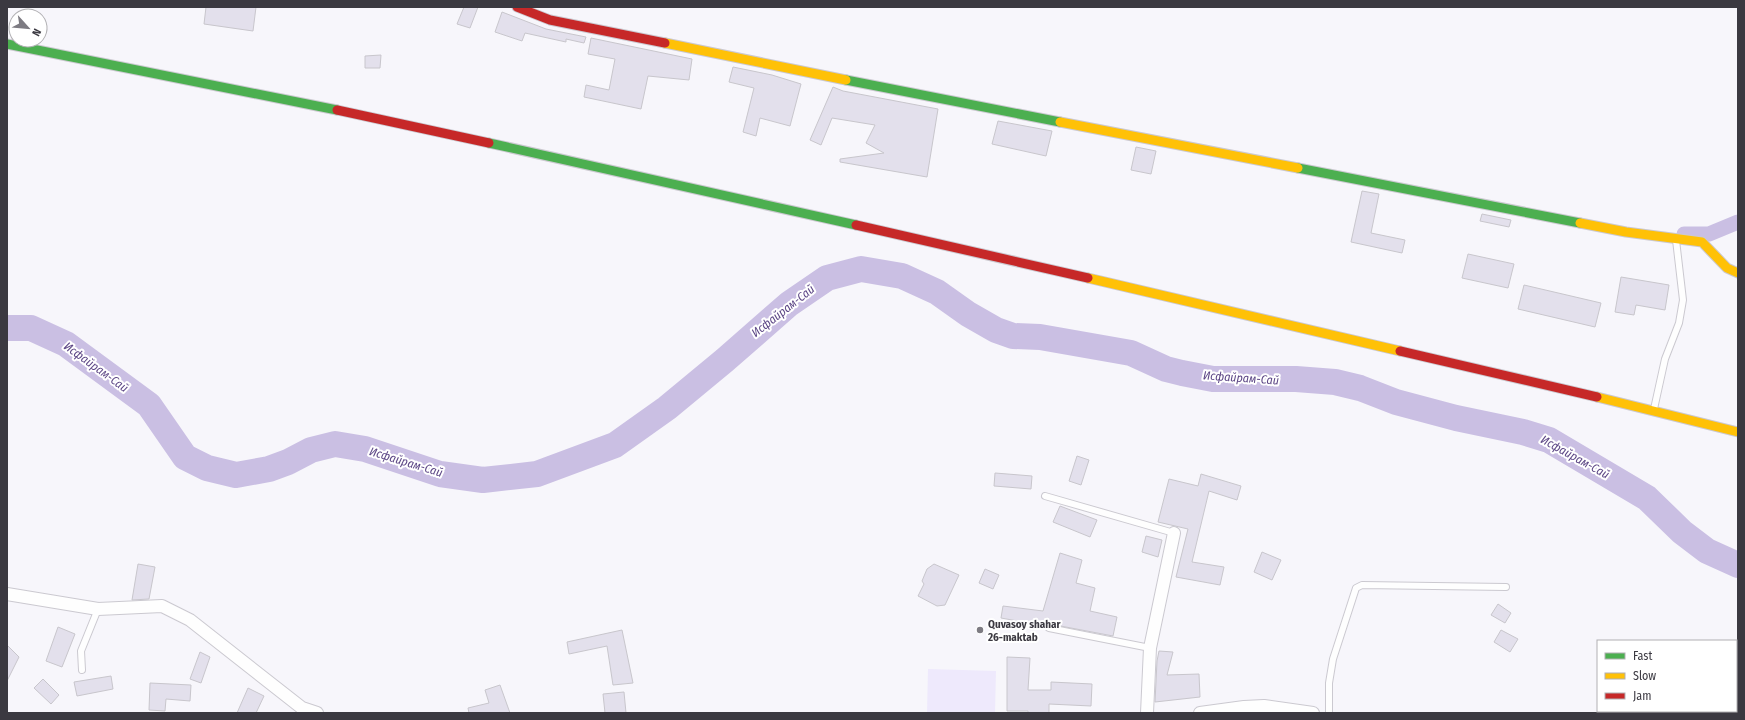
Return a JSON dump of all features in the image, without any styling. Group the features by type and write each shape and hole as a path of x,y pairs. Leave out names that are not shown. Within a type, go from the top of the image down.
{"main road":[{"path":"517,7 550,20 970,105 1626,232 1702,242 1726,268 1738,273"},
{"path":"7,44 148,71 674,183 1553,386 1738,432"}],"street":[{"path":"1147,713 1150,648 1174,533"},
{"path":"7,594 98,609 162,606 190,620 302,708 317,713"},
{"path":"1200,713 1264,706 1313,713"}],"lane":[{"path":"1653,411 1665,359 1679,322 1683,300 1676,239"},
{"path":"1045,496 1174,533"},
{"path":"1329,713 1329,683 1333,659 1356,588 1362,585 1506,587"},
{"path":"82,670 81,651 98,609"},
{"path":"1049,628 1150,648"}],"shaded area":[{"path":"928,669 996,671 995,713 927,713"}],"building":[{"path":"206,7 256,7 253,31 204,24"},
{"path":"464,7 478,7 470,28 457,24"},
{"path":"502,12 546,29 586,37 584,43 566,39 566,42 525,33 522,41 495,32"},
{"path":"591,38 692,59 689,80 648,76 641,109 584,97 586,85 609,90 615,59 588,54"},
{"path":"381,55 380,68 365,68 365,56"},
{"path":"733,67 772,75 801,84 790,126 760,118 756,136 743,132 754,88 729,82"},
{"path":"833,87 843,91 938,109 927,177 840,162 840,159 884,153 866,143 875,125 832,118 821,145 810,140"},
{"path":"998,121 1052,131 1046,156 992,144"},
{"path":"1136,147 1156,151 1151,174 1131,170"},
{"path":"1362,191 1379,194 1371,233 1405,240 1402,253 1351,242"},
{"path":"1482,214 1511,220 1509,227 1480,221"},
{"path":"1468,254 1514,264 1508,288 1462,278"},
{"path":"1621,277 1669,285 1665,310 1636,305 1634,315 1615,312"},
{"path":"1524,285 1601,303 1595,327 1518,309"},
{"path":"1077,456 1089,460 1081,485 1069,481"},
{"path":"995,473 1032,476 1031,489 994,486"},
{"path":"1201,474 1241,486 1237,500 1209,491 1192,562 1224,567 1220,585 1176,577 1188,529 1158,522 1169,479 1198,486"},
{"path":"1060,506 1097,520 1090,537 1053,522"},
{"path":"1146,536 1162,540 1158,557 1142,552"},
{"path":"1262,552 1281,560 1272,580 1254,572"},
{"path":"1060,553 1082,560 1076,583 1095,588 1090,611 1117,617 1113,636 1050,624 1045,626 1001,618 1003,606 1043,611"},
{"path":"138,564 155,567 149,599 132,600"},
{"path":"934,564 959,575 945,605 937,606 918,596 924,584 922,581 927,569"},
{"path":"985,569 999,575 993,589 979,583"},
{"path":"1498,604 1511,613 1505,623 1491,615"},
{"path":"58,627 75,634 62,667 46,661"},
{"path":"622,630 633,683 613,685 607,646 569,654 567,642"},
{"path":"1501,630 1518,639 1510,652 1494,642"},
{"path":"7,645 19,657 7,681"},
{"path":"1159,651 1173,652 1167,675 1199,674 1200,697 1155,702 1157,661"},
{"path":"200,652 210,657 201,683 190,679"},
{"path":"1007,657 1030,658 1028,690 1051,690 1051,682 1092,684 1091,706 1049,704 1049,713 1007,711"},
{"path":"111,676 113,689 77,696 74,682"},
{"path":"43,679 59,695 51,704 34,688"},
{"path":"150,683 191,685 190,701 166,699 165,711 149,710"},
{"path":"500,685 510,713 469,713 468,708 489,703 485,690"},
{"path":"248,688 264,696 256,713 237,713"},
{"path":"624,692 626,713 605,713 603,694"}],"waterway":[{"path":"1684,234 1709,234 1738,222"},
{"name":"Исфайрам-Сай","path":"7,328 31,328 66,344 149,405 185,457 207,468 236,475 269,469 288,462 311,450 335,444 365,449 440,474 483,480 537,474 615,445 667,408 789,304 827,278 861,269 902,276 937,292 968,314 996,330 1013,336 1040,337 1131,353 1166,369 1213,379 1296,379 1335,382 1360,388 1396,402 1456,418 1523,432 1549,440 1647,498 1682,532 1707,551 1738,565"}],"traffic: fast":[{"path":"7,44 337,110"},
{"path":"846,80 1060,122"},
{"path":"489,143 856,225"},
{"path":"1298,168 1580,223"}],"traffic: slow":[{"path":"665,43 846,80"},
{"path":"1060,122 1298,168"},
{"path":"1580,223 1626,232 1702,242 1727,268 1738,273"},
{"path":"1088,278 1400,351"},
{"path":"1597,397 1738,432"}],"traffic: jam":[{"path":"517,7 550,20 665,43"},
{"path":"337,110 489,143"},
{"path":"856,225 1088,278"},
{"path":"1400,351 1597,397"}],"place":[{"name":"Quvasoy shahar 26-maktab","path":"980,630"}]}
